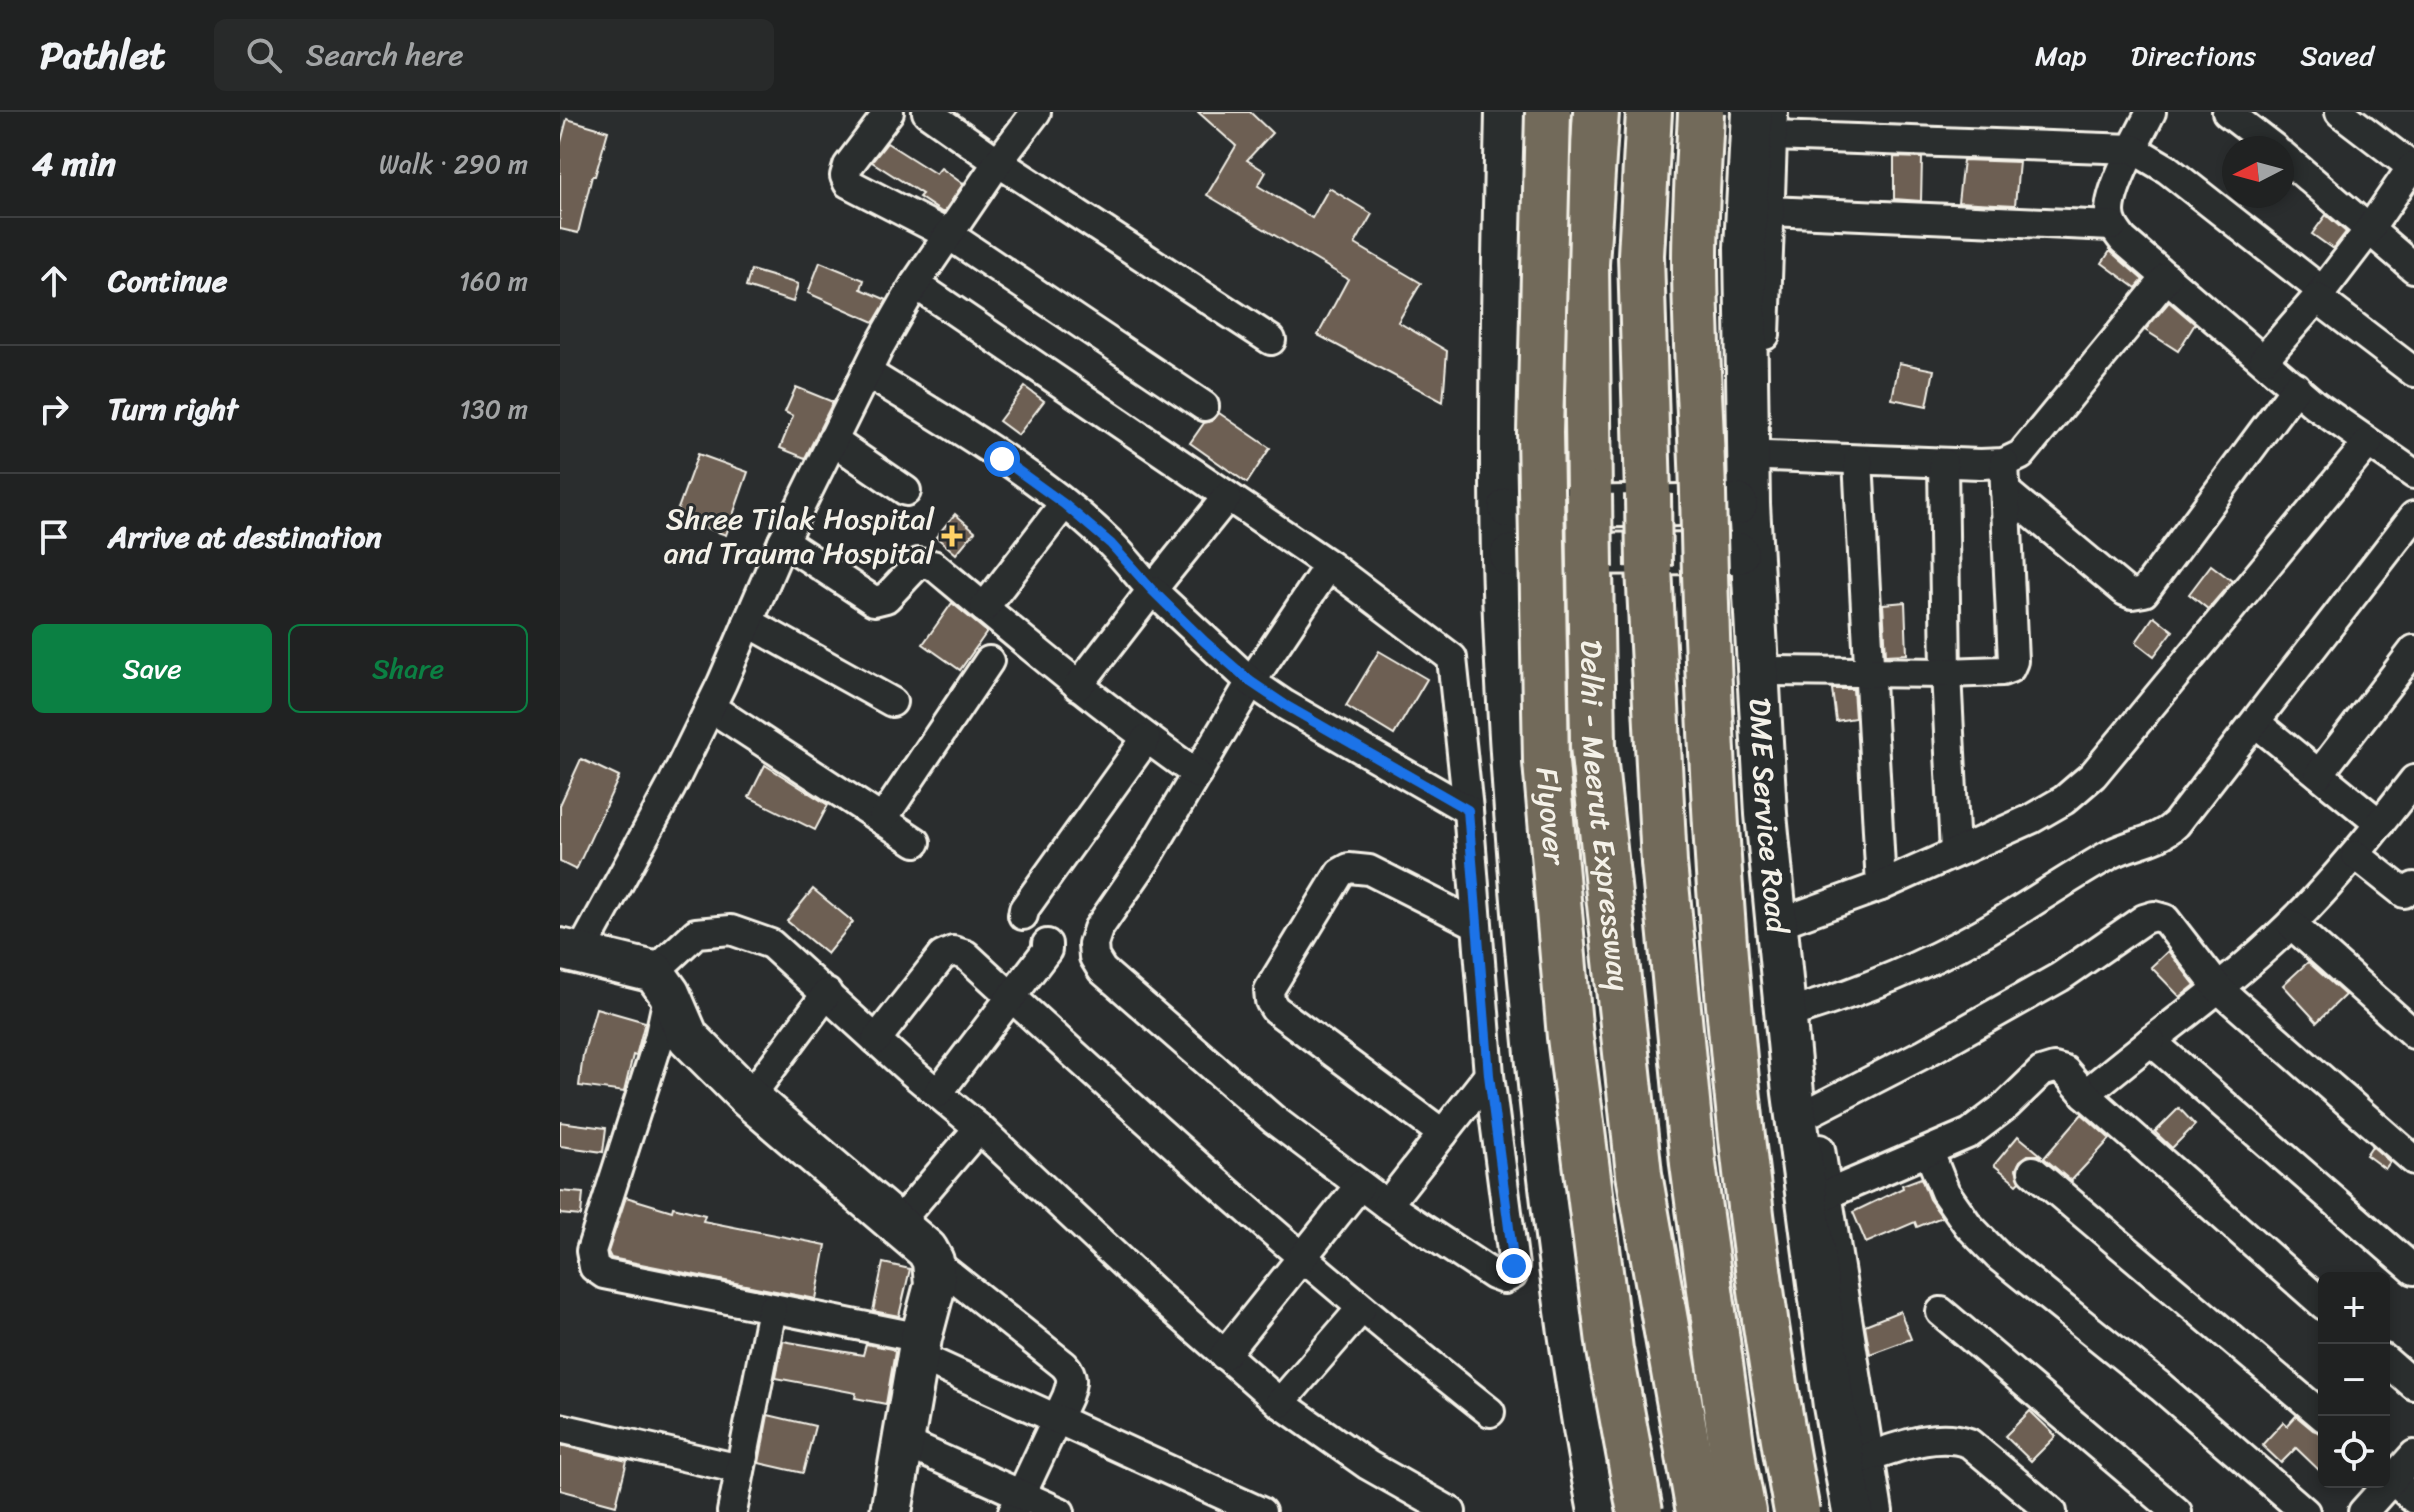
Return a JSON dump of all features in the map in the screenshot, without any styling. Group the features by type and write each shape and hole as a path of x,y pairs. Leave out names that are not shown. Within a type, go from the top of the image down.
{"highway":[{"name":"Flyover","path":"1548,112 1540,433 1546,762 1570,1037 1610,1350 1640,1512"},
{"name":"Delhi - Meerut Expressway","path":"1596,112 1586,264 1593,746 1639,1174 1699,1512"},
{"name":"Delhi - Meerut Expressway","path":"1649,112 1641,255 1649,567 1664,863 1693,1164 1743,1512"},
{"path":"1701,112 1695,260 1705,619 1722,927 1748,1192 1781,1426 1797,1512"}],"main road":[{"path":"1506,112 1502,558 1514,821 1547,1173 1599,1512"},
{"name":"DME Service Road","path":"1766,120 1745,248 1749,504 1766,814 1793,1093 1817,1199 1834,1406 1857,1460 1853,1512"},
{"path":"1502,508 1749,504"},
{"path":"1502,558 1525,554 1667,552 1751,555"},
{"path":"570,951 661,982 688,1037 749,1098 927,1250 933,1261 935,1285 919,1347 891,1512"}],"street":[{"path":"889,112 848,166 845,176 848,183 949,235 1204,406"},
{"path":"927,112 998,162 1271,340"},
{"path":"570,951 671,787 783,541 866,372 915,284 1036,112"},
{"path":"2151,112 2114,191 2110,210 2112,226 2123,240 2315,405 2414,474"},
{"path":"2227,112 2258,136"},
{"path":"2264,359 2369,230 2413,167 2340,112"},
{"path":"2318,1300 2085,1094 2065,1071 2054,1068 2041,1072 2007,1105 1970,1133 1817,1199 1814,1110 1779,808 1772,671 1767,558 1765,313 1769,211 1766,120 2133,149 2167,169 2414,372"},
{"path":"2294,165 2414,268"},
{"path":"1769,211 2112,226"},
{"path":"1766,456 2004,463 2021,455 2036,440 2167,277"},
{"path":"915,284 1329,565 1452,658 1468,810 1489,1075 1514,1266 1512,1275 1504,1279 1493,1275 1387,1205 1273,1119 1102,970 1094,957 1093,944 1098,929 1145,861 1251,682 1329,565"},
{"path":"866,372 1002,459 1064,504 1111,544 1152,590 1251,682 1285,705 1468,810"},
{"path":"2005,491 2125,591 2144,592 2296,387"},
{"path":"832,440 906,491"},
{"path":"1790,919 1881,886 2031,819 2064,800 2093,775 2368,443"},
{"path":"1858,460 1881,886"},
{"path":"1943,463 1946,673 1955,852"},
{"path":"1772,671 1946,673 2010,668 2013,661 2004,463"},
{"path":"1078,686 1227,497"},
{"path":"984,608 1064,504"},
{"path":"1800,1010 1898,975 1979,935 2114,852 2165,835 2256,723 2414,516"},
{"path":"783,541 874,601 886,598 913,568 927,562 1078,686 1197,774"},
{"path":"748,622 892,702"},
{"path":"2319,774 2414,650"},
{"path":"882,820 989,661"},
{"path":"710,707 916,842"},
{"path":"2256,723 2380,824"},
{"path":"1023,915 1024,909 1146,739"},
{"path":"2085,1094 2219,989 2291,924 2356,855 2414,780"},
{"path":"2356,855 2411,894"},
{"path":"1443,1134 1275,1009 1269,990 1340,873 1349,868 1369,870 1476,924"},
{"path":"1814,1110 1925,1053 2060,977 2144,919 2154,916 2165,919 2219,989 2414,1160"},
{"path":"2291,924 2414,1034"},
{"path":"1261,1512 1056,1419 919,1347 772,1309 604,1274 594,1267 591,1251 659,1039 661,982 696,933 731,930 771,944 979,1128 1280,1403 1368,1465 1451,1512"},
{"path":"938,1093 1047,950 1047,944"},
{"path":"876,1040 942,956 953,951 966,955 1203,1171 1361,1309 1490,1412"},
{"path":"749,1098 827,993"},
{"path":"2151,1041 2414,1270"},
{"path":"1387,1205 1489,1075"},
{"path":"897,1224 979,1128"},
{"path":"1929,1152 1945,1192 1968,1225 1998,1256 2161,1387 2305,1512"},
{"path":"2033,1171 2323,1416"},
{"path":"1224,1355 1360,1185"},
{"path":"933,1261 1071,1373 1072,1383 1017,1502"},
{"path":"732,1512 772,1309"},
{"path":"1280,1403 1361,1309"},
{"path":"1941,1312 2177,1512"},
{"path":"2390,1364 2414,1385"},
{"path":"560,1428 740,1469"},
{"path":"1878,1512 1857,1460 1938,1437 1955,1437 1969,1443 2052,1512"},
{"path":"903,1442 1017,1502 1060,1512"},
{"path":"2390,1474 2414,1455"},
{"path":"2390,1478 2414,1499"},
{"path":"2363,1512 2380,1488"}],"building":[{"path":"1198,112 1250,112 1272,133 1247,160 1266,172 1258,186 1312,218 1329,188 1372,214 1355,244 1421,283 1398,322 1447,351 1443,402 1318,335 1348,279 1207,195 1236,146"},
{"path":"567,119 608,131 595,176 592,176 578,233 560,229 560,146"},
{"path":"887,143 936,174 941,168 963,184 943,213 919,197 922,194 872,162"},
{"path":"1894,157 1922,158 1921,201 1894,199"},
{"path":"1963,160 2019,162 2015,205 1958,202"},
{"path":"2326,215 2346,232 2333,249 2312,234"},
{"path":"2110,251 2143,280 2136,288 2102,263"},
{"path":"820,262 864,280 861,289 887,300 874,322 808,293"},
{"path":"751,270 798,284 793,302 746,287"},
{"path":"2169,302 2195,324 2178,351 2145,330"},
{"path":"1899,363 1934,370 1927,406 1892,399"},
{"path":"796,387 833,402 805,458 780,448 793,416 785,412"},
{"path":"1025,387 1044,401 1018,435 999,421"},
{"path":"1219,413 1270,448 1247,483 1190,443 1204,423 1212,421"},
{"path":"698,454 748,472 726,535 675,517"},
{"path":"955,514 975,531 956,554 936,537"},
{"path":"2211,565 2232,581 2208,609 2189,594"},
{"path":"1905,602 1907,654 1886,655 1883,604"},
{"path":"952,603 987,632 960,670 923,644"},
{"path":"2154,616 2173,631 2154,656 2136,642"},
{"path":"1379,651 1427,679 1394,735 1346,706"},
{"path":"1832,689 1853,689 1855,718 1836,721"},
{"path":"581,759 619,777 576,870 560,862 560,805"},
{"path":"765,765 828,805 815,830 749,797"},
{"path":"813,889 853,922 827,954 787,921"},
{"path":"2168,951 2195,985 2180,997 2151,967"},
{"path":"2308,962 2345,995 2317,1022 2283,985"},
{"path":"596,1008 645,1022 624,1092 579,1086 583,1055"},
{"path":"2179,1108 2195,1125 2172,1148 2155,1132"},
{"path":"2082,1114 2110,1139 2071,1181 2044,1158"},
{"path":"560,1122 606,1128 603,1152 560,1146"},
{"path":"2018,1136 2041,1155 2028,1155 2020,1161 2016,1169 2020,1181 2017,1184 1994,1165"},
{"path":"2372,1146 2390,1162 2385,1169 2366,1155"},
{"path":"1921,1178 1929,1199 1942,1217 1917,1227 1915,1222 1866,1243 1853,1212"},
{"path":"560,1191 583,1193 581,1216 560,1214"},
{"path":"626,1197 672,1211 673,1207 705,1215 703,1221 826,1245 816,1299 611,1258 608,1252"},
{"path":"883,1263 910,1269 899,1316 873,1311"},
{"path":"1900,1311 1911,1339 1870,1354 1865,1325"},
{"path":"783,1341 863,1355 866,1344 892,1349 895,1352 886,1404 855,1398 856,1393 776,1378"},
{"path":"2030,1411 2056,1436 2031,1461 2005,1436"},
{"path":"768,1415 815,1426 803,1473 759,1463"},
{"path":"2296,1416 2318,1432 2318,1469 2296,1448 2281,1463 2262,1445 2283,1422 2287,1426"},
{"path":"560,1445 627,1461 616,1505 560,1490"}],"place":[{"name":"Shree Tilak Hospital and Trauma Hospital","path":"952,536"}],"route":[{"path":"1002,459 1064,504 1111,544 1152,590 1251,682 1285,705 1468,810 1489,1075 1514,1266"}]}
